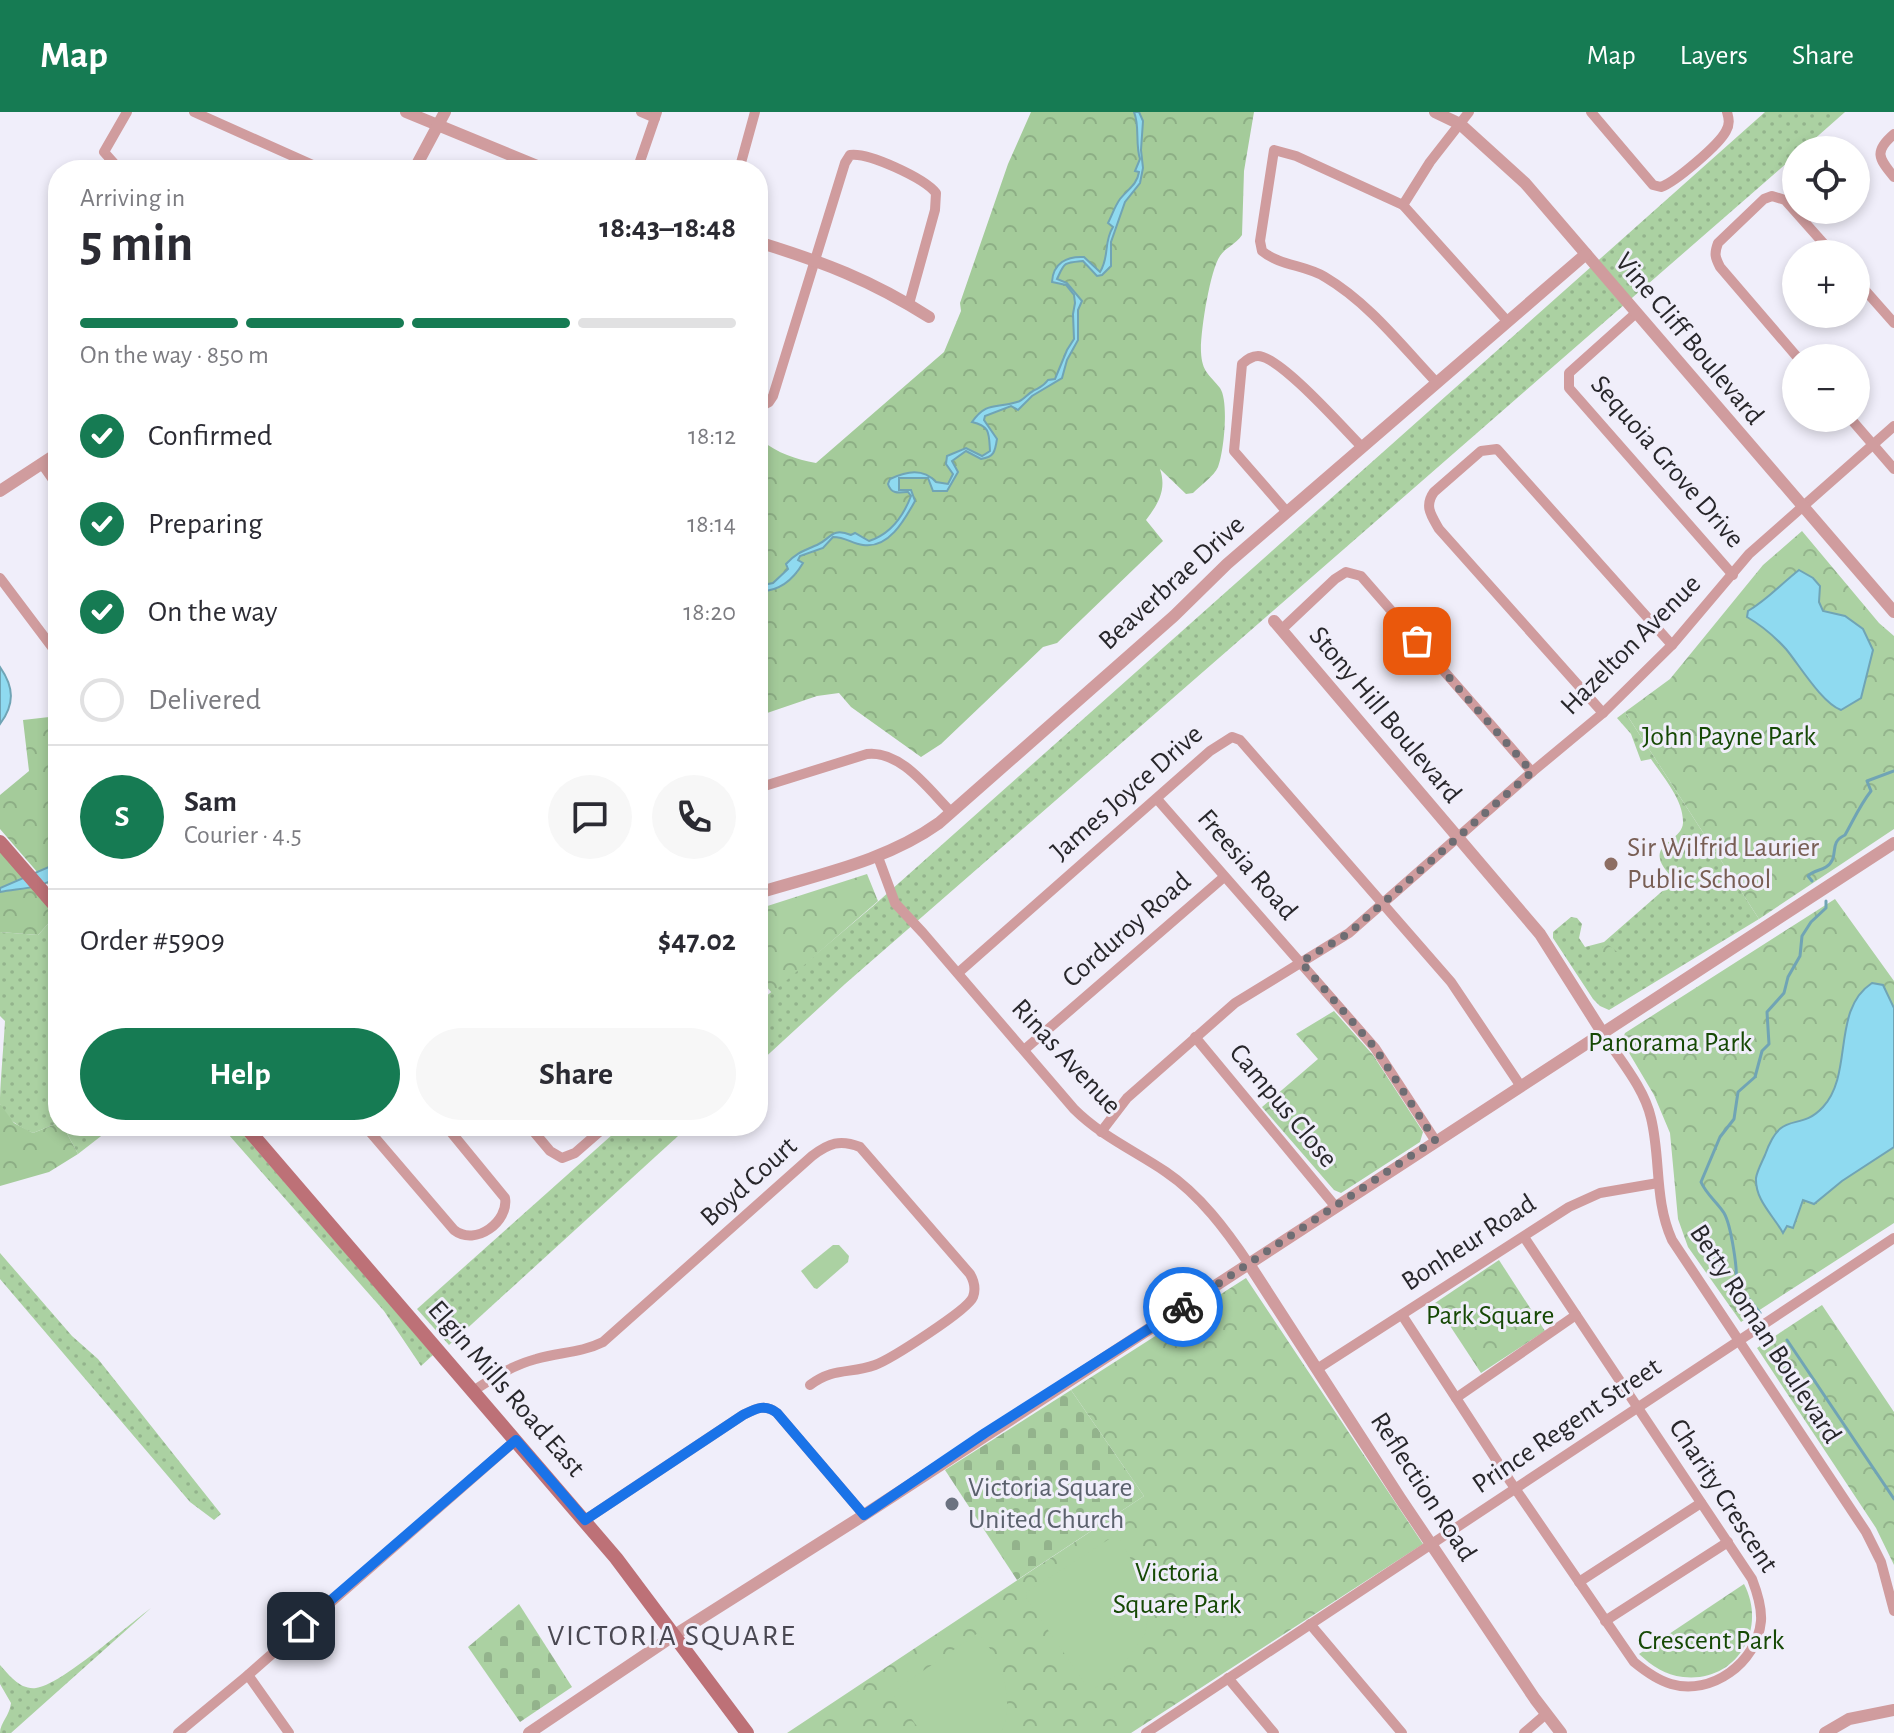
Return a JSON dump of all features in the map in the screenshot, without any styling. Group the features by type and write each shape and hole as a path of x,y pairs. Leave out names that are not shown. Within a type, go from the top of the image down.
{"main road":[{"path":"0,842 48,897"},
{"name":"Elgin Mills Road East","path":"254,1136 585,1520 747,1733"}],"street":[{"path":"111,160 104,152 127,112"},
{"path":"194,112 289,160"},
{"path":"406,112 517,160"},
{"path":"420,160 445,112"},
{"path":"640,160 656,115 641,112"},
{"path":"742,160 755,112"},
{"name":"Vine Cliff Boulevard","path":"1435,112 1460,124 1525,183 1894,612"},
{"path":"1403,205 1430,162 1469,112"},
{"path":"1591,112 1653,185 1661,187 1683,173 1724,135 1729,124 1727,112"},
{"path":"1894,134 1881,144 1880,152 1884,165 1894,177"},
{"path":"1437,383 1362,304 1321,274 1267,255 1260,246 1274,150 1296,156 1403,205 1508,322"},
{"path":"768,403 773,396 814,259 850,155 865,155 933,189 936,200 909,304"},
{"path":"1786,344 1720,267 1714,257 1715,251 1718,243 1764,199 1772,196 1785,200 1821,240"},
{"path":"768,245 851,273 929,317"},
{"name":"Beaverbrae Drive","path":"768,890 878,857 925,833 1287,512 1586,254"},
{"path":"1870,296 1894,323"},
{"name":"Sequoia Grove Drive","path":"1636,313 1569,373 1569,388 1733,575"},
{"path":"1287,512 1234,451 1242,364 1251,357 1262,355 1285,370 1362,447"},
{"name":"Hazelton Avenue","path":"1101,1132 1127,1098 1235,1003 1349,933 1603,713 1672,645 1749,554 1894,426"},
{"path":"1862,432 1894,469"},
{"path":"1603,713 1439,529 1428,507 1428,500 1434,492 1481,451 1497,449 1672,645"},
{"path":"0,491 48,460"},
{"path":"42,464 48,473"},
{"path":"1278,626 1346,572 1361,576 1532,772"},
{"path":"0,578 48,642"},
{"name":"Stony Hill Boulevard","path":"1278,626 1540,934 1602,1032"},
{"name":"James Joyce Drive","path":"958,973 1226,739 1232,737 1240,740 1451,982 1520,1085"},
{"path":"768,785 867,754 885,753 908,770 951,812"},
{"name":"Freesia Road","path":"1157,799 1375,1048 1435,1140"},
{"path":"529,1733 673,1636 864,1515 985,1433 1894,843"},
{"name":"Rinas Avenue","path":"878,857 900,910 1074,1109 1101,1132 1182,1184 1213,1216 1249,1264"},
{"name":"Corduroy Road","path":"1024,1050 1224,877"},
{"name":"Betty Roman Boulevard","path":"1602,1032 1647,1105 1653,1130 1661,1211 1672,1240 1874,1545 1887,1578 1894,1611"},
{"name":"Campus Close","path":"1195,1037 1335,1206"},
{"path":"374,1136 454,1230 466,1237 479,1236 501,1217 505,1211 505,1198 454,1136"},
{"path":"537,1136 550,1151 562,1158 575,1153 595,1136"},
{"name":"Boyd Court","path":"473,1391 493,1378 536,1359 588,1349 603,1342 812,1156 831,1143 850,1143 860,1147 970,1274 974,1282 974,1295 971,1302 947,1320 882,1362 870,1367 830,1372 810,1385"},
{"name":"Bonheur Road","path":"1317,1369 1569,1207 1600,1193 1658,1183"},
{"name":"Charity Crescent","path":"1402,1315 1516,1490 1634,1662 1647,1673 1671,1685 1712,1683 1729,1674 1753,1645 1761,1621 1752,1579 1524,1237"},
{"name":"Prince Regent Street","path":"1151,1732 1894,1238"},
{"name":"Reflection Road","path":"1249,1264 1431,1544 1561,1733"},
{"path":"1456,1398 1576,1315"},
{"path":"585,1520 758,1407 770,1408 864,1515"},
{"path":"178,1733 516,1440"},
{"path":"1579,1582 1701,1503"},
{"path":"1605,1621 1728,1542"},
{"path":"1310,1624 1402,1733"},
{"path":"248,1675 289,1733"},
{"path":"1228,1678 1274,1733"},
{"path":"1825,1733 1849,1719 1894,1710"},
{"path":"1524,1733 1546,1714"}],"green space":[{"path":"1031,112 1254,112 1244,171 1242,235 1222,253 1216,263 1202,331 1203,364 1223,395 1224,439 1218,467 1193,493 1186,494 1160,469 1160,496 1146,520 1163,541 1057,643 1043,647 941,744 921,757 851,707 839,693 817,696 768,713 768,445 785,454 816,463 944,352 961,311 960,303 1008,164"},
{"path":"1765,112 1845,112 1818,136 1782,136 1782,167 845,984 768,1055 768,995 872,907"},
{"name":"John Payne Park","path":"1802,531 1879,623 1894,636 1894,829 1759,919 1625,712 1670,679 1763,565"},
{"path":"1625,712 1759,919 1609,1010 1593,999 1553,938 1553,932 1571,917 1577,918 1582,924 1579,938 1585,947 1604,942 1667,887 1670,876 1660,854 1683,823 1672,789 1651,759 1641,761 1631,734 1617,718"},
{"path":"48,717 48,884 0,829 0,795 29,771 23,720"},
{"path":"0,851 48,906 48,924 38,935 0,932"},
{"path":"867,874 878,901 772,993 768,988 768,906"},
{"name":"Panorama Park","path":"1835,899 1894,981 1894,1223 1741,1322 1688,1247 1678,1219 1670,1133 1654,1095 1622,1041 1625,1033"},
{"path":"48,924 48,1127 33,1133 9,1118 0,1104 5,1021 0,1016 0,932 38,935"},
{"path":"1606,943 1621,955 1611,967 1597,954"},
{"path":"1334,1011 1373,1055 1423,1132 1420,1142 1341,1193 1334,1190 1262,1107 1318,1059 1296,1034"},
{"path":"0,1104 14,1123 33,1133 48,1127 48,1136 68,1136 78,1154 49,1172 0,1186"},
{"path":"68,1136 101,1136 78,1154"},
{"path":"230,1136 245,1136 433,1355 421,1366 384,1311"},
{"path":"611,1136 678,1136 449,1345 417,1309"},
{"path":"833,1245 839,1245 849,1256 848,1262 817,1289 814,1288 801,1271"},
{"path":"0,1253 72,1336 98,1359 221,1514 214,1520 190,1502 0,1279"},
{"name":"Park Square","path":"1499,1260 1545,1331 1481,1373 1435,1303"},
{"name":"Victoria Square Park","path":"1246,1278 1423,1544 1131,1733 787,1733 1144,1496 1071,1390"},
{"path":"1822,1305 1894,1412 1894,1565 1876,1528 1757,1348"},
{"path":"1071,1390 1144,1496 1017,1580 945,1470"},
{"path":"1117,1534 1144,1583 1149,1610 1145,1634 1116,1675 1090,1691 1026,1598 1027,1592"},
{"name":"Crescent Park","path":"1744,1584 1752,1619 1749,1635 1732,1662 1702,1677 1683,1677 1659,1669 1639,1654"},
{"path":"519,1604 572,1687 520,1722 468,1647"},
{"path":"151,1608 11,1733 0,1733 11,1703 0,1684 0,1665 25,1687 36,1688 47,1684 77,1666"},
{"path":"978,1633 997,1659 1003,1676 1007,1707 1004,1726 1000,1733 922,1733 894,1691"}],"water":[{"path":"1134,112 1139,112 1143,121 1143,168 1140,183 1125,202 1111,242 1111,266 1097,276 1083,261 1068,263 1063,266 1057,279 1067,283 1082,301 1078,310 1078,340 1062,378 1032,396 1018,410 1011,406 985,416 984,420 997,439 994,451 989,457 981,459 966,451 952,461 958,472 947,491 933,491 928,478 899,478 899,490 911,490 915,501 888,538 872,545 863,545 833,537 823,548 800,556 798,560 803,563 795,575 784,584 768,590 768,584 788,569 786,564 793,557 835,533 855,533 869,541 884,534 900,518 911,496 908,492 891,490 888,484 890,479 914,472 948,484 953,474 946,464 947,456 966,448 982,456 990,451 987,431 972,422 977,415 987,408 1019,401 1048,380 1055,379 1074,339 1075,303 1074,295 1066,285 1052,282 1053,275 1062,262 1084,257 1100,272 1113,227 1108,223 1139,172 1135,171 1140,159"},
{"path":"1799,570 1820,586 1819,602 1823,611 1845,616 1863,629 1873,650 1861,698 1841,710 1819,692 1782,645 1747,617 1748,611"},
{"path":"0,667 11,696 0,724"},
{"path":"48,867 48,882 0,892 0,888"},
{"path":"1872,983 1883,985 1894,1008 1894,1147 1842,1181 1814,1204 1803,1200 1793,1228 1787,1226 1783,1233 1758,1193 1757,1172 1778,1131 1814,1115 1832,1093 1851,1009 1859,995"}],"waterway":[{"path":"1812,881 1808,876 1826,867 1833,859 1837,842 1845,835 1871,791 1867,781 1894,771"},
{"path":"1760,1313 1736,1283 1727,1219 1701,1182 1720,1137 1734,1119 1738,1092 1755,1077 1762,1051 1769,1044 1767,1012 1784,993 1788,977 1800,956 1802,936 1826,908 1826,901"},
{"path":"1787,1340 1894,1499"}],"way so far":[{"path":"1183,1307 1435,1140 1375,1048 1301,962 1349,933 1532,772 1417,641"}],"place":[{"name":"Sir Wilfrid Laurier Public School","path":"1611,864"},
{"name":"Victoria Square United Church","path":"952,1504"}],"district":[{"name":"VICTORIA SQUARE","path":"672,1636"}],"route":[{"path":"301,1626 516,1440 585,1520 743,1415 758,1407 766,1407 777,1413 864,1515 985,1433 1183,1307"}]}
